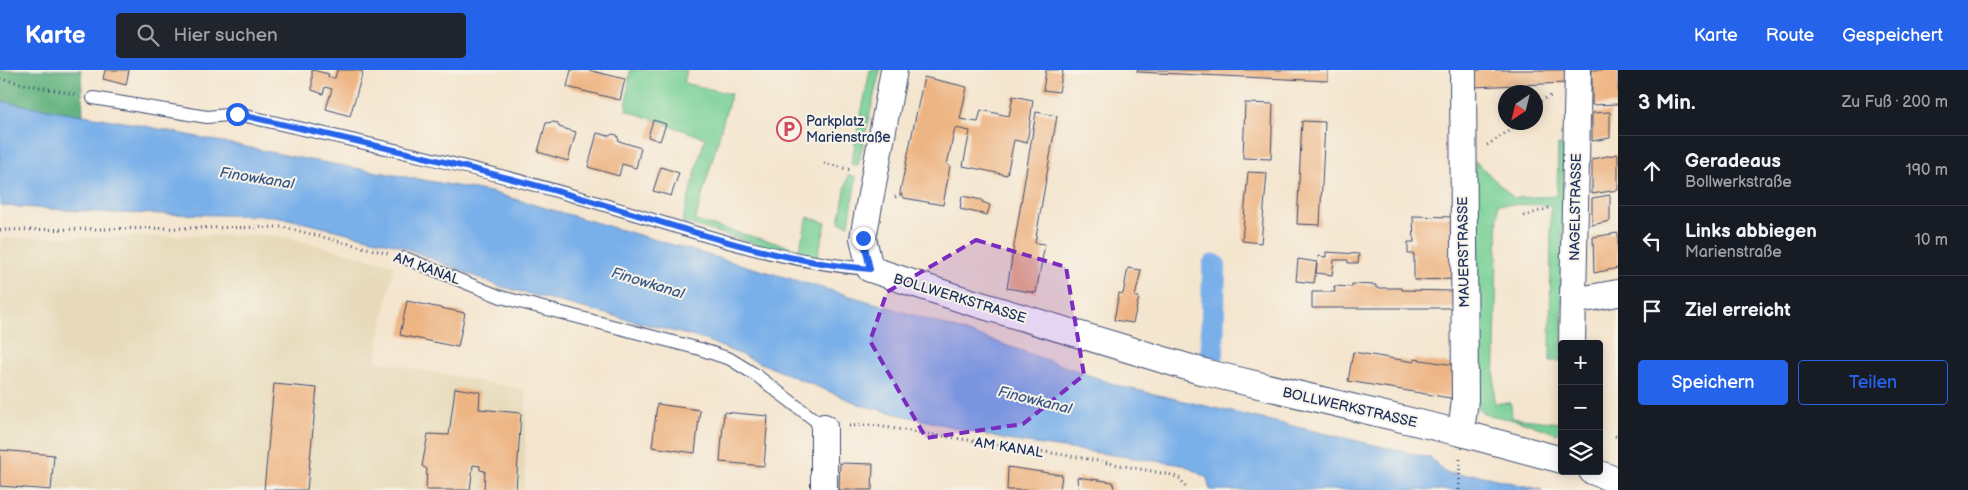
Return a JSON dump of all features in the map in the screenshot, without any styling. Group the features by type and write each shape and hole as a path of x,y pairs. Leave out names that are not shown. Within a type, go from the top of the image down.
{"street":[{"path":"870,269 863,238 894,70"},
{"name":"MAUERSTRASSE","path":"1461,433 1465,399 1462,159 1463,70"},
{"name":"NAGELSTRASSE","path":"1572,340 1578,70"},
{"name":"BOLLWERKSTRASSE","path":"870,269 964,300 1204,372 1461,433 1558,459"},
{"path":"1573,300 1618,293"},
{"path":"824,426 824,490"},
{"path":"1602,475 1618,481"}],"lane":[{"name":"BOLLWERKSTRASSE","path":"93,98 207,117 237,114 266,120 422,156 566,194 748,247 870,269"},
{"name":"AM KANAL","path":"405,258 501,296 700,349 730,359 756,375 824,426"}],"path":[{"path":"0,79 93,98"},
{"path":"1462,159 1511,130"},
{"name":"AM KANAL","path":"0,230 282,227 405,258"},
{"name":"AM KANAL","path":"824,426 871,425 1077,457 1172,475 1181,479 1186,490"},
{"path":"1459,490 1460,461"}],"highlighted area":[{"path":"976,240 1066,267 1084,375 1023,424 926,438 870,341 887,292"}],"shaded area":[{"path":"276,235 394,265 375,361 526,390 525,490 0,490 0,238"}],"green space":[{"path":"0,70 81,70 83,115 0,102"},
{"path":"630,70 687,70 684,83 731,94 695,221 799,249 808,217 826,223 817,258 757,244 682,222 705,138 626,110"},
{"path":"870,70 880,70 858,166 851,164"},
{"path":"1558,145 1563,146 1562,340 1558,340 1558,361 1550,361 1551,205 1498,204 1494,403 1511,403 1512,418 1558,423 1557,434 1524,422 1484,414 1479,409 1476,398 1475,161 1514,198 1557,196"},
{"path":"848,175 856,177 849,225 839,222"}],"water":[{"name":"Finowkanal","path":"0,101 130,123 299,158 490,192 888,307 1000,343 1119,386 1431,458 1446,473 1475,474 1542,490 1210,490 1207,478 1184,465 1007,440 864,406 703,339 499,286 398,245 276,216 114,213 0,205"}],"building":[{"path":"105,70 129,70 126,85 103,79"},
{"path":"312,70 329,74 328,77 335,78 337,70 363,72 350,116 326,109 332,89 325,87 323,94 312,90"},
{"path":"571,70 588,70 625,79 620,100 567,87"},
{"path":"1046,70 1063,70 1059,92 1043,90"},
{"path":"1137,70 1328,70 1328,81 1137,72"},
{"path":"1474,70 1566,70 1566,83 1473,87"},
{"path":"1592,70 1618,70 1618,104 1592,105"},
{"path":"924,77 967,87 960,119 978,122 981,110 1009,116 1013,96 1033,100 1027,143 1014,140 1007,175 963,166 970,131 955,128 947,165 950,166 943,205 904,198 900,192"},
{"path":"1245,103 1273,104 1271,159 1243,158"},
{"path":"1036,112 1057,116 1035,243 1045,244 1036,293 1007,288"},
{"path":"1610,112 1610,138 1592,141 1592,113"},
{"path":"653,120 666,124 660,141 648,137"},
{"path":"1302,121 1325,122 1320,225 1297,224"},
{"path":"546,123 558,123 559,127 576,132 568,161 538,152"},
{"path":"597,133 609,136 617,135 619,141 641,148 636,168 622,164 619,176 588,167"},
{"path":"1618,154 1618,190 1592,194 1592,159"},
{"path":"661,167 679,173 671,196 653,191"},
{"path":"1248,172 1267,173 1261,243 1242,241"},
{"path":"1610,195 1610,221 1592,225 1592,198"},
{"path":"962,196 982,200 982,202 990,205 987,215 960,209"},
{"path":"1413,216 1453,217 1453,279 1414,280 1414,254 1408,254 1408,242 1414,242"},
{"path":"1618,233 1618,268 1594,273 1593,237"},
{"path":"1326,252 1359,254 1358,263 1348,263 1348,260 1334,260 1332,275 1316,273 1318,256 1326,257"},
{"path":"1298,259 1317,262 1314,283 1296,281"},
{"path":"1128,268 1141,270 1135,297 1139,297 1133,323 1114,320 1119,293 1123,294"},
{"path":"1352,284 1376,285 1376,288 1402,288 1402,290 1453,291 1454,308 1312,308 1312,292 1335,292 1334,286 1352,287"},
{"path":"407,301 465,313 458,347 400,335"},
{"path":"1353,352 1414,362 1414,359 1455,365 1456,399 1348,381"},
{"path":"274,384 317,388 307,490 264,490"},
{"path":"455,388 480,392 479,409 521,413 516,490 484,490 485,471 480,470 480,466 473,465 470,490 426,490 427,469 422,466 428,434 449,435"},
{"path":"657,404 700,410 695,453 652,447"},
{"path":"724,412 768,416 764,466 720,462"},
{"path":"0,450 54,455 51,490 0,486"},
{"path":"840,463 873,464 872,490 839,490"},
{"path":"1008,467 1062,475 1060,490 1007,490"},
{"path":"1077,477 1113,482 1114,490 1078,490"}],"waterway":[{"path":"1212,353 1214,266"}],"place":[{"name":"Parkplatz Marienstraße","path":"789,129"}],"route":[{"path":"237,114 422,156 566,194 748,247 827,265 870,269 863,238"}]}
